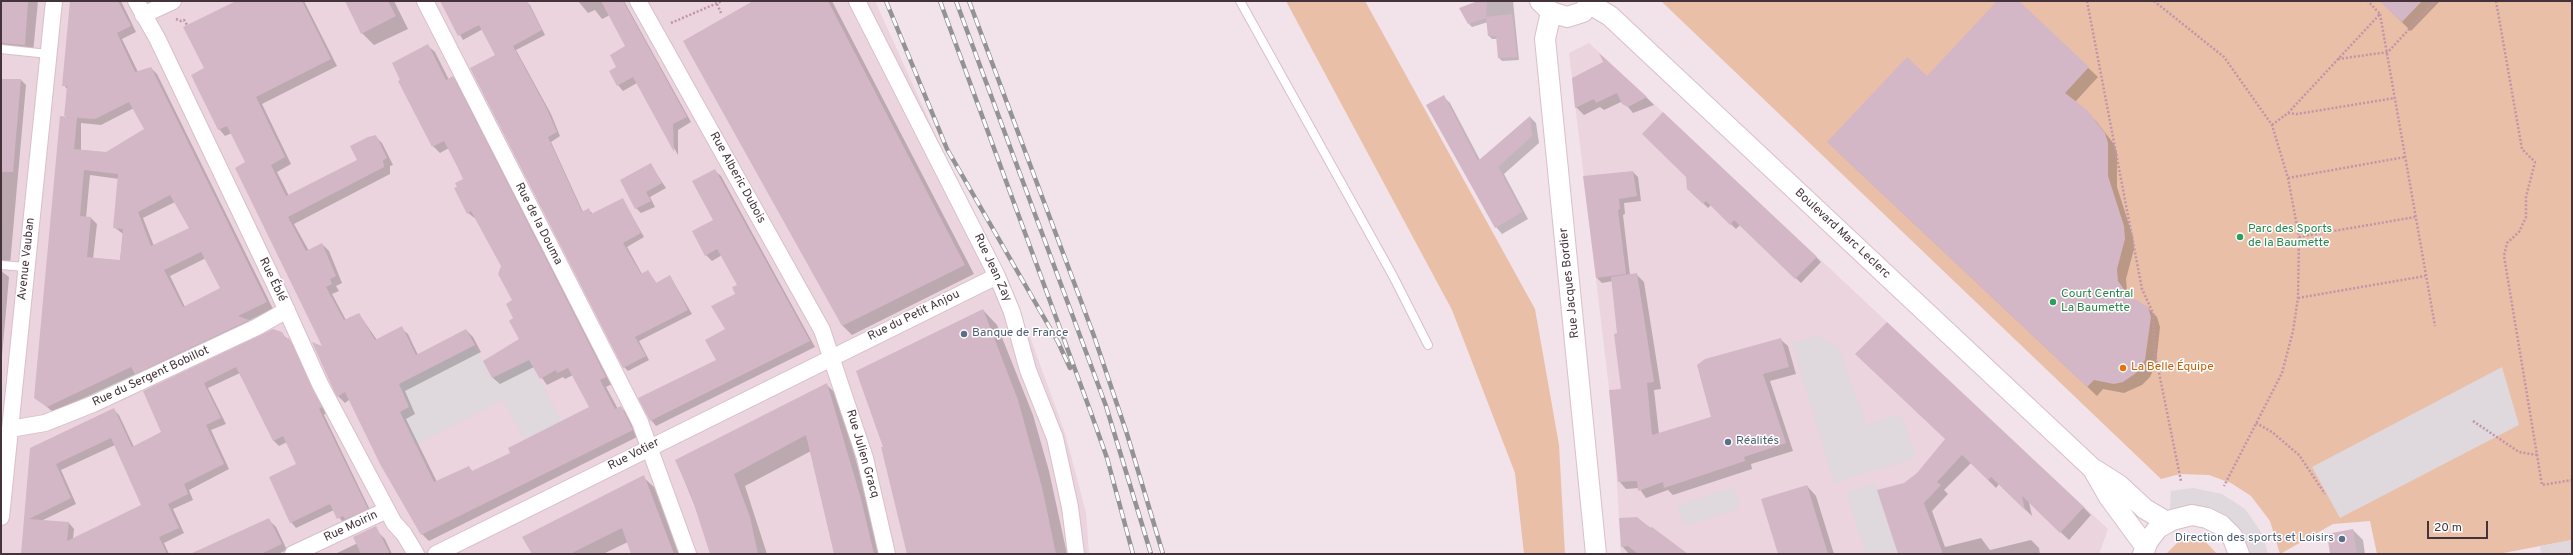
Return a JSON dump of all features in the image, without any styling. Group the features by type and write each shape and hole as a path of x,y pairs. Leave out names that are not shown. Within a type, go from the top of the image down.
{"street":[{"name":"Avenue Vauban","path":"1,517 5,448 10,429 54,1"},
{"name":"Rue Éblé","path":"136,1 156,38 320,384 387,510 416,554"},
{"path":"143,15 173,1"},
{"name":"Rue de la Douma","path":"425,1 636,415 688,554"},
{"name":"Rue Alberic Dubois","path":"638,1 822,330 832,356"},
{"name":"Rue Jean Zay","path":"857,1 997,276 1012,312 1028,370 1055,438 1070,507 1076,554"},
{"path":"1546,7 1561,16 1572,16 1582,12 1591,2"},
{"name":"Boulevard Marc Leclerc","path":"1591,2 1610,16 2092,468 2119,485 2145,509 2167,522"},
{"name":"Rue Jacques Bordier","path":"1546,7 1545,39 1596,554"},
{"name":"Rue du Petit Anjou","path":"832,356 997,276"},
{"name":"Rue du Sergent Bobillot","path":"10,429 44,424 93,404 257,327 286,310"},
{"name":"Rue Votier","path":"436,554 832,356"},
{"name":"Rue Julien Gracq","path":"832,356 865,458 887,554"},
{"name":"Boulevard Marc Leclerc","path":"2092,468 2144,550"},
{"name":"Rue Moirin","path":"293,554 387,510"},
{"path":"2144,550 2154,532 2167,522 2192,515 2212,520 2232,536 2239,554"}],"lane":[{"path":"1240,1 1394,276 1428,345"},
{"path":"1,49 48,54"},
{"path":"1,265 26,267"}],"path":[{"path":"668,25 722,1"},
{"path":"2087,1 2142,289 2153,313 2154,348 2181,481"},
{"path":"2154,1 2224,57 2272,125 2288,178 2299,236 2298,298 2293,331 2282,373 2224,486"},
{"path":"2368,1 2380,14 2388,52 2415,217 2435,326"},
{"path":"2337,59 2388,52 2435,1"},
{"path":"2496,1 2522,149 2535,162 2526,197 2526,217 2519,232 2507,242 2504,256 2542,485 2572,480"},
{"path":"717,4 721,13"},
{"path":"2272,125 2288,113 2380,14"},
{"path":"181,22 184,20 187,25"},
{"path":"2288,113 2297,114 2395,98"},
{"path":"2288,178 2405,157"},
{"path":"2299,236 2415,217"},
{"path":"2298,298 2426,276"},
{"path":"2473,421 2519,452 2537,455"},
{"path":"2256,423 2272,432 2299,454 2324,494"}],"shaded area":[{"path":"1,1 875,1 974,219 1003,274 1030,337 1065,433 1086,513 1089,554 1,554"},
{"path":"1286,1 1365,1 1535,309 1559,445 1565,554 1524,554 1515,473 1452,310"},
{"name":"Parc des Sports de la Baumette","path":"1661,1 2572,1 2572,540 2498,554 2377,554 2370,521 2333,524 2280,554 2270,521 2251,496 2231,483 2209,475 2180,474 2161,479"},
{"path":"1589,43 2108,529 2099,554 1621,554 1614,430 1569,53"},
{"path":"251,316 253,322 91,400 88,394"},
{"path":"1818,336 1838,347 1867,425 1891,415 1903,418 1916,458 1834,483 1792,343"},
{"path":"475,345 492,378 529,360 562,421 524,439 503,400 416,445 400,412 409,407 405,399 389,392 400,387 399,384"},
{"path":"2502,367 2519,425 2340,518 2312,467"},
{"path":"1875,483 1898,554 1866,554 1846,492"},
{"path":"1734,487 1741,508 1684,526 1677,505"},
{"path":"2193,488 2222,494 2245,509 2263,535 2268,554 2251,554 2240,530 2227,517 2214,510 2194,505 2170,509 2171,491"},
{"path":"2192,538 2206,542 2217,554 2166,554 2178,542"},
{"path":"2572,540 2572,554 2541,554 2540,546"}],"building":[{"path":"1,1 28,1 25,45 1,43"},
{"path":"70,1 118,1 131,26 117,33 135,72 151,67 267,302 238,316 249,320 135,374 131,367 47,407 34,398 60,116 64,116 67,86 62,86","holes":["129,102 144,129 106,152 74,149 77,118 95,119","84,170 118,174 113,228 123,229 120,260 87,257 91,217 80,216","170,195 189,228 151,246 138,212","201,252 220,288 183,307 164,270"]},
{"path":"236,1 302,1 331,59 256,97 285,157 271,165 286,196 357,160 350,146 368,137 376,135 387,158 383,160 384,167 288,217 306,251 322,243 336,276 330,279 332,284 326,287 344,320 359,313 375,340 402,326 416,355 466,329 475,345 399,384 409,407 400,412 434,482 469,466 472,471 510,453 508,448 589,407 568,368 557,373 556,370 540,379 529,360 492,378 483,361 519,339 509,321 513,318 506,304 512,300 498,274 501,266 471,211 467,214 454,188 457,187 455,183 463,179 458,168 444,141 432,147 398,81 400,80 392,63 428,44 446,80 453,76 606,377 600,380 615,409 621,406 633,430 421,535 380,464 345,392 337,397 312,342 322,346 235,168 245,162 227,126 218,130 191,75 204,68 183,27"},
{"path":"345,1 388,1 396,16 361,34"},
{"path":"440,1 527,1 542,30 513,46 547,109 557,132 548,137 582,212 589,208 591,214 623,198 641,233 623,243 641,274 648,270 656,283 670,275 688,310 635,337 646,356 623,368 470,68 495,55 479,25 458,36"},
{"path":"601,1 623,1 687,117 673,124 674,152 633,77 617,86 609,71 616,67 610,55 625,46"},
{"path":"753,1 828,1 965,265 842,326 683,41"},
{"path":"1478,1 1487,1 1486,17 1512,14 1517,57 1498,58 1496,36 1488,36 1486,18 1468,24 1459,8"},
{"path":"1997,1 2019,1 2089,67 2065,93 2087,110 2105,133 2108,143 2108,176 2124,226 2125,239 2117,269 2118,281 2128,295 2148,307 2151,317 2145,360 2136,373 2123,382 2114,384 2094,380 2087,387 1827,142 1907,57 1927,76"},
{"path":"2379,1 2422,1 2402,22"},
{"path":"1599,53 1647,97 1628,107 1622,104 1617,93 1596,103 1594,99 1575,108 1572,78 1603,62"},
{"path":"1,79 21,79 13,172 1,172"},
{"path":"1444,95 1478,161 1530,116 1532,136 1498,167 1522,212 1495,228 1426,105"},
{"path":"1663,112 1817,257 1795,279 1734,220 1730,225 1706,201 1703,204 1687,189 1686,177 1642,134"},
{"path":"651,163 662,183 646,192 651,201 635,209 620,180"},
{"path":"715,169 810,341 650,421 638,398 716,360 705,340 725,329 711,306 735,294 732,287 737,285 717,249 705,256 692,231 713,220 692,181"},
{"path":"1633,171 1637,196 1619,199 1620,209 1618,210 1626,274 1596,278 1583,176"},
{"path":"1637,273 1654,382 1647,383 1652,435 1711,417 1697,365 1705,359 1781,338 1789,367 1763,374 1786,443 1744,457 1745,461 1664,488 1663,482 1638,491 1637,481 1618,482 1609,390 1621,389 1614,334 1617,333 1611,277"},
{"path":"983,309 1018,400 1042,487 1056,554 907,554 881,447 883,447 856,371"},
{"path":"1887,322 2084,507 2060,533 2022,496 2025,510 1991,477 1988,480 1962,455 1937,482 1941,485 1924,503 1943,554 1898,554 1877,490 1904,483 1917,473 1945,439 1855,354"},
{"path":"273,329 282,332 286,339 289,338 322,407 319,409 368,509 345,519 343,516 337,519 330,504 290,523 269,477 296,464 283,436 273,441 236,367 204,383 221,418 206,425 224,464 184,484 188,494 168,504 179,528 159,537 167,554 21,554 30,448 114,408 132,447 161,432 143,391","holes":["111,438 141,505 67,541 69,522 29,519 71,498 56,464"]},
{"path":"827,383 861,499 874,554 834,554 806,435 734,474 750,517 758,554 710,554 691,495 675,460"},
{"path":"644,475 674,554 631,554 622,528 570,554 532,554 522,537"},
{"path":"1807,485 1828,554 1778,554 1761,499"},
{"path":"1637,517 1650,528 1652,527 1688,554 1638,554 1628,546 1621,547 1619,518"},
{"path":"269,518 282,544 261,554 190,554"},
{"path":"376,526 390,554 361,554 353,537"},
{"name":"Direction des sports et Loisirs","path":"2353,529 2357,554 2330,554 2327,534"}],"railway":[{"path":"886,1 947,149 1058,342 1070,368"},
{"path":"940,1 1107,458 1133,554"},
{"path":"956,1 1106,406 1151,554"},
{"path":"969,1 1094,336 1127,434 1163,554"}],"place":[{"name":"Parc des Sports de la Baumette","path":"2240,237"},
{"name":"Court Central La Baumette","path":"2053,302"},
{"name":"Banque de France","path":"964,334"},
{"name":"La Belle Équipe","path":"2123,368"},
{"name":"Réalités","path":"1728,442"},
{"name":"Direction des sports et Loisirs","path":"2342,539"}]}
